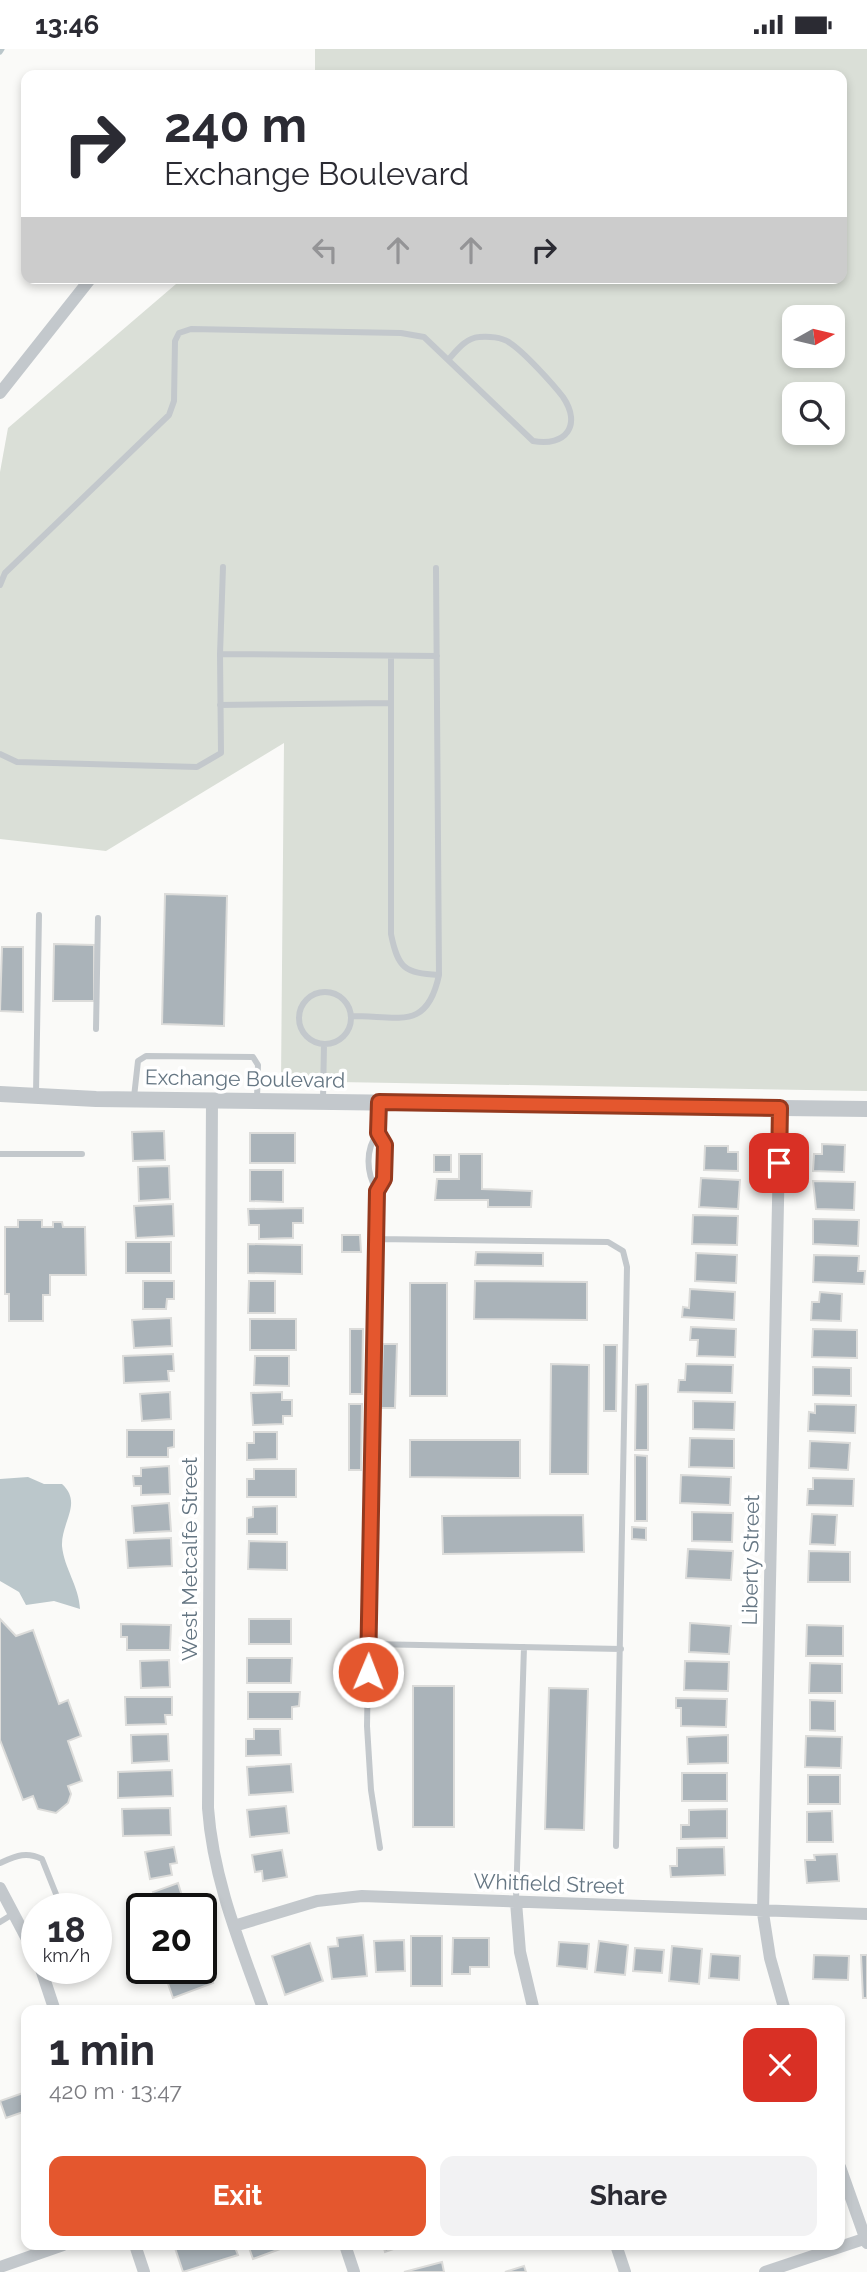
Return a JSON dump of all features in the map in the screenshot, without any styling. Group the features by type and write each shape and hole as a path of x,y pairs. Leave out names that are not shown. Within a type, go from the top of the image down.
{"street":[{"path":"0,393 86,284"},
{"name":"Exchange Boulevard","path":"0,1094 134,1099 867,1109"},
{"name":"West Metcalfe Street","path":"212,1100 208,1808 211,1844 219,1880 262,2005"},
{"name":"Liberty Street","path":"780,1108 763,1913 770,1958 783,2005"},
{"path":"0,1888 21,1925"},
{"name":"Whitfield Street","path":"234,1926 317,1901 362,1896 867,1915"},
{"path":"516,1902 520,1952 533,2005"},
{"path":"48,1984 53,2005"},
{"path":"845,2181 867,2240 845,2247"},
{"path":"0,2267 49,2250"},
{"path":"137,2250 144,2272"},
{"path":"347,2250 354,2272"},
{"path":"618,2250 625,2272"},
{"path":"765,2272 835,2250"}],"lane":[{"path":"0,585 5,573 169,415 174,401 175,341 179,333 191,329 401,333 424,337 533,441 548,444 560,441 569,430 570,414 563,398 510,342 477,337 463,344 449,359"},
{"path":"0,754 17,762 197,767 221,753 223,567"},
{"path":"351,1016 411,1016 424,1012 434,1000 439,975 436,568"},
{"path":"220,654 437,656"},
{"path":"391,656 391,934 396,957 405,969 439,975"},
{"path":"220,705 391,703"},
{"path":"36,1096 39,915"},
{"path":"96,1029 98,918"},
{"path":"322,992 339,995 345,1001 351,1016 350,1025 341,1039 324,1044 308,1037 300,1023 300,1014 307,999 322,992"},
{"path":"323,1101 324,1044"},
{"path":"134,1099 138,1061 146,1056 253,1057 258,1065 257,1101"},
{"path":"379,1102 378,1133 385,1145 385,1157 384,1179 377,1191 367,1726 371,1790 380,1849"},
{"path":"377,1191 369,1179 369,1145 378,1133"},
{"path":"0,1154 82,1154"},
{"path":"376,1240 608,1242 623,1251 627,1267 616,1846"},
{"path":"369,1644 621,1649"},
{"path":"516,1902 524,1647"},
{"path":"0,1863 19,1855 31,1854 42,1859 56,1893"},
{"path":"0,1922 15,1913"}],"shaded area":[{"path":"315,49 867,49 867,1091 281,1081 284,743 106,851 0,839 0,472 8,428 176,284 847,284 847,70 315,70"},
{"path":"28,1477 44,1484 62,1484 71,1498 62,1546 80,1609 54,1601 26,1605 19,1592 0,1581 0,1479"}],"building":[{"path":"165,894 227,896 224,1026 162,1024"},
{"path":"54,944 94,945 94,1001 53,1001"},
{"path":"2,947 23,947 23,1012 0,1011"},
{"path":"164,1131 165,1160 133,1161 132,1132"},
{"path":"250,1133 295,1133 295,1163 250,1163"},
{"path":"822,1144 845,1145 844,1172 813,1171 814,1154 822,1154"},
{"path":"705,1146 728,1146 728,1152 738,1152 738,1171 704,1170"},
{"path":"459,1154 482,1154 482,1189 532,1191 531,1207 488,1207 488,1200 435,1200 437,1179 459,1179"},
{"path":"434,1155 451,1155 451,1172 434,1172"},
{"path":"169,1166 170,1199 139,1201 138,1167"},
{"path":"250,1170 283,1170 283,1202 250,1201"},
{"path":"701,1178 740,1180 738,1209 699,1207"},
{"path":"813,1181 855,1182 854,1210 816,1209"},
{"path":"173,1204 174,1236 136,1238 134,1206"},
{"path":"303,1208 303,1223 293,1223 293,1238 259,1239 259,1225 249,1225 248,1209"},
{"path":"693,1215 738,1216 737,1245 692,1244"},
{"path":"813,1219 859,1220 858,1246 813,1244"},
{"path":"18,1220 42,1220 42,1227 53,1227 53,1222 62,1222 63,1227 85,1227 86,1275 50,1275 50,1295 43,1295 43,1321 9,1321 9,1294 5,1294 5,1227 18,1227"},
{"path":"342,1235 360,1235 361,1252 342,1252"},
{"path":"126,1242 171,1242 171,1273 126,1273"},
{"path":"248,1244 302,1245 302,1274 248,1273"},
{"path":"476,1252 543,1253 543,1266 475,1265"},
{"path":"696,1253 737,1255 736,1283 695,1281"},
{"path":"814,1255 859,1256 858,1271 865,1271 864,1284 813,1282"},
{"path":"143,1281 174,1281 174,1299 167,1299 166,1309 143,1309"},
{"path":"249,1281 275,1281 275,1313 248,1313"},
{"path":"475,1281 587,1282 587,1320 474,1319"},
{"path":"410,1283 447,1283 447,1396 410,1396"},
{"path":"690,1289 735,1292 734,1320 682,1317 683,1307 689,1308"},
{"path":"820,1292 842,1294 841,1321 811,1320 812,1302 819,1302"},
{"path":"171,1318 172,1346 134,1348 132,1320"},
{"path":"250,1319 296,1319 296,1350 250,1350"},
{"path":"691,1327 736,1329 735,1357 697,1356 698,1340 690,1340"},
{"path":"350,1329 363,1329 362,1394 350,1394"},
{"path":"813,1329 857,1330 857,1358 812,1357"},
{"path":"383,1344 397,1344 395,1408 381,1408"},
{"path":"604,1345 617,1345 616,1411 604,1411"},
{"path":"173,1354 174,1371 168,1371 169,1381 124,1383 123,1356"},
{"path":"255,1356 289,1356 289,1386 254,1385"},
{"path":"551,1364 589,1365 588,1474 550,1474"},
{"path":"686,1364 733,1365 732,1393 678,1392 679,1380 685,1380"},
{"path":"813,1367 851,1368 851,1396 813,1395"},
{"path":"648,1384 648,1450 635,1450 636,1385"},
{"path":"170,1392 171,1419 142,1421 140,1394"},
{"path":"282,1392 282,1400 292,1400 292,1416 283,1416 283,1424 253,1425 251,1393"},
{"path":"693,1401 735,1402 734,1430 693,1429"},
{"path":"349,1404 362,1404 361,1470 349,1470"},
{"path":"815,1404 856,1405 855,1433 808,1431 809,1412 815,1413"},
{"path":"127,1430 174,1430 174,1447 168,1448 168,1457 127,1457"},
{"path":"254,1432 277,1432 277,1459 247,1460 247,1443 254,1443"},
{"path":"690,1438 734,1439 734,1468 689,1467"},
{"path":"410,1440 520,1440 520,1478 410,1477"},
{"path":"810,1441 850,1443 848,1470 809,1468"},
{"path":"635,1455 647,1456 647,1521 635,1521"},
{"path":"169,1466 170,1494 141,1495 141,1486 134,1486 133,1476 141,1476 141,1468"},
{"path":"254,1469 296,1469 296,1497 247,1497 247,1479 254,1479"},
{"path":"681,1475 731,1477 730,1505 680,1503"},
{"path":"813,1478 854,1479 853,1506 807,1505 808,1489 813,1489"},
{"path":"169,1503 171,1531 134,1533 132,1506"},
{"path":"277,1506 277,1534 247,1534 247,1518 253,1517 253,1507"},
{"path":"692,1512 733,1513 732,1542 692,1541"},
{"path":"812,1514 837,1515 835,1545 810,1544"},
{"path":"583,1515 584,1552 443,1554 442,1516"},
{"path":"632,1527 646,1528 646,1540 632,1539"},
{"path":"171,1538 172,1566 128,1568 126,1540"},
{"path":"249,1541 287,1542 287,1570 248,1569"},
{"path":"688,1549 733,1551 731,1580 686,1578"},
{"path":"809,1551 850,1552 850,1582 808,1582"},
{"path":"0,1619 16,1636 33,1630 59,1704 68,1700 81,1736 68,1741 82,1781 68,1786 71,1794 68,1803 56,1813 38,1809 33,1796 23,1800 0,1740"},
{"path":"249,1619 291,1619 291,1644 249,1644"},
{"path":"690,1623 731,1626 729,1654 689,1652"},
{"path":"121,1624 171,1625 170,1650 127,1650 127,1637 121,1637"},
{"path":"807,1625 843,1626 843,1656 806,1656"},
{"path":"247,1658 292,1658 291,1683 247,1683"},
{"path":"169,1660 170,1687 141,1688 140,1661"},
{"path":"685,1661 729,1662 728,1691 684,1690"},
{"path":"810,1663 842,1664 842,1693 809,1693"},
{"path":"413,1686 454,1686 454,1827 413,1827"},
{"path":"549,1688 588,1689 584,1830 545,1829"},
{"path":"248,1692 300,1692 299,1706 292,1707 292,1719 248,1719"},
{"path":"125,1697 172,1697 172,1715 165,1715 166,1724 126,1725"},
{"path":"676,1698 727,1699 726,1727 681,1726 681,1708 676,1708"},
{"path":"810,1700 835,1701 835,1731 810,1730"},
{"path":"254,1729 280,1729 281,1755 246,1756 246,1739 254,1739"},
{"path":"168,1734 169,1761 132,1763 131,1735"},
{"path":"728,1735 728,1763 688,1764 687,1737"},
{"path":"806,1736 842,1737 841,1768 805,1767"},
{"path":"291,1764 293,1792 249,1795 247,1767"},
{"path":"172,1770 173,1796 118,1798 118,1772"},
{"path":"682,1773 727,1773 727,1801 682,1801"},
{"path":"808,1775 840,1775 840,1804 808,1804"},
{"path":"286,1806 289,1833 250,1837 247,1810"},
{"path":"170,1808 171,1835 123,1836 122,1809"},
{"path":"727,1809 727,1838 681,1839 681,1825 689,1825 689,1810"},
{"path":"832,1811 833,1842 807,1842 807,1812"},
{"path":"174,1847 177,1863 170,1864 172,1875 150,1879 145,1852"},
{"path":"724,1847 725,1875 671,1877 670,1866 677,1866 677,1848"},
{"path":"282,1850 287,1877 263,1881 262,1871 255,1872 252,1855"},
{"path":"837,1854 839,1881 807,1883 805,1860 815,1860 814,1855"},
{"path":"178,1883 181,1893 153,1893"},
{"path":"363,1935 367,1976 332,1979 328,1947 338,1946 337,1938"},
{"path":"411,1936 442,1936 442,1986 411,1986"},
{"path":"453,1938 489,1938 489,1967 470,1967 470,1974 452,1974"},
{"path":"404,1940 405,1971 376,1972 374,1941"},
{"path":"599,1941 628,1945 625,1975 595,1972"},
{"path":"559,1942 589,1944 587,1969 557,1966"},
{"path":"310,1943 323,1981 285,1995 272,1956"},
{"path":"672,1946 702,1949 699,1984 669,1981"},
{"path":"635,1948 664,1950 662,1973 633,1971"},
{"path":"711,1954 740,1956 739,1980 709,1978"},
{"path":"814,1955 849,1956 848,1980 813,1979"},
{"path":"861,1955 867,1955 867,1998 863,1998"},
{"path":"168,1984 210,1984 173,1998"},
{"path":"21,2094 21,2113 6,2118 0,2101"},
{"path":"176,2250 236,2250 238,2255 183,2272"},
{"path":"250,2250 277,2250 253,2259"},
{"path":"442,2262 444,2272 404,2272"},
{"path":"524,2266 526,2272 505,2272"}],"route":[{"path":"368,1672 377,1191 384,1179 385,1145 378,1133 379,1102 780,1108 779,1163"}]}
